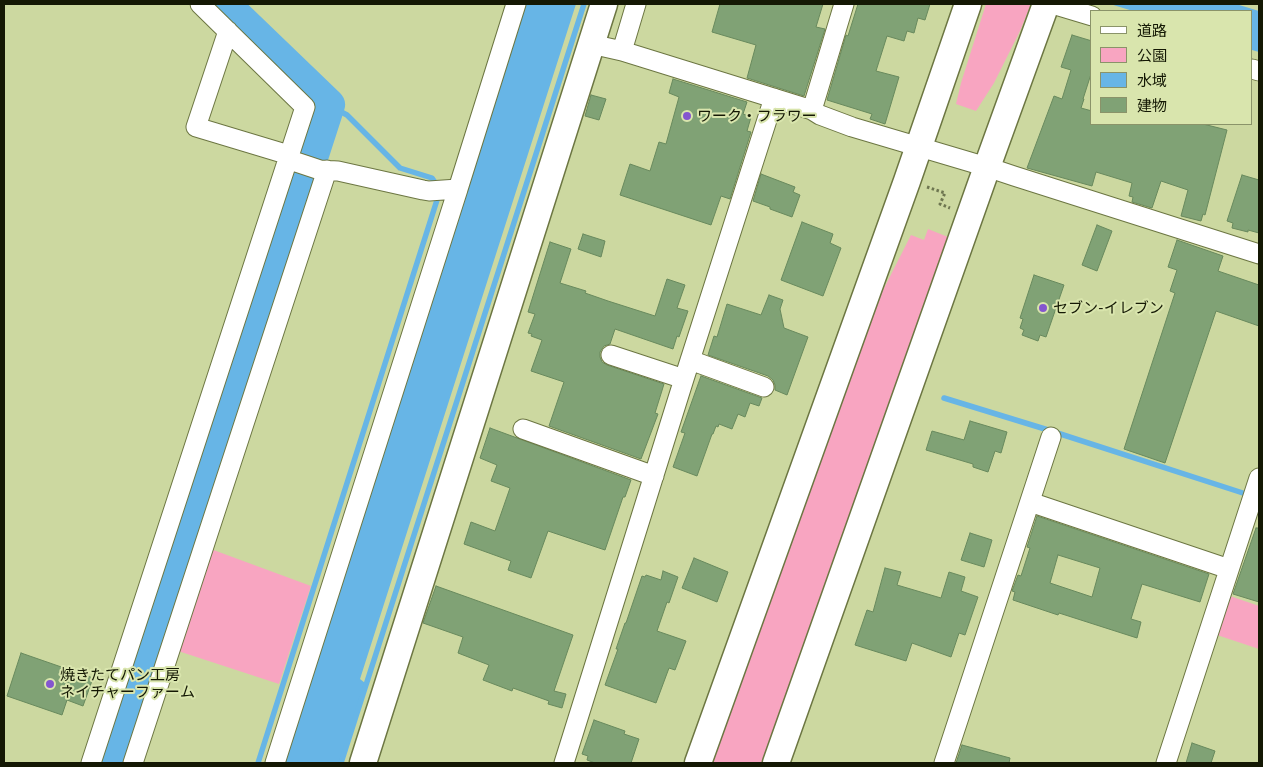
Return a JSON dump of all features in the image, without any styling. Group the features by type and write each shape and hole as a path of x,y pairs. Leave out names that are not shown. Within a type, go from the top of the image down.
{"street":[{"path":"90,763 291,159 305,107 200,4"},
{"path":"275,763 443,190 516,4"},
{"path":"367,762 604,4"},
{"path":"622,51 636,4"},
{"path":"812,110 844,4"},
{"path":"698,763 919,147 968,4"},
{"path":"776,763 1046,4"},
{"path":"1052,4 1090,15"},
{"path":"228,31 196,127 323,170 443,190"},
{"path":"591,44 622,51 774,98 812,110 852,127 987,167 1259,254"},
{"path":"564,763 774,98"},
{"path":"133,763 323,170"},
{"path":"611,355 684,379"},
{"path":"690,360 764,387"},
{"path":"523,429 654,476"},
{"path":"944,763 1051,437"},
{"path":"1166,763 1259,478"},
{"path":"1030,502 1229,569"}],"path":[{"path":"927,187 945,193 940,204 954,209"}],"green space":[{"path":"986,4 1031,4 994,83 976,111 956,104"},
{"path":"928,229 948,237 766,752 761,763 710,763 874,308 911,235 924,240"},
{"path":"208,548 311,586 279,684 175,650"},
{"path":"1230,596 1259,606 1259,649 1217,635"}],"water":[{"path":"524,4 576,4 360,679 365,683 340,763 284,763"},
{"path":"1110,4 1236,4 1259,11 1259,52 1253,50 1253,10 1130,10"}],"building":[{"path":"720,4 823,4 816,27 825,29 804,96 747,78 756,45 712,32"},
{"path":"858,4 930,4 925,20 918,18 914,33 907,31 904,41 887,36 876,71 899,77 885,124 870,119 872,114 827,100 846,35 848,36"},
{"path":"1072,35 1090,40 1090,77 1081,108 1090,110 1090,125 1207,125 1227,130 1205,215 1203,214 1201,221 1181,216 1188,190 1161,181 1152,208 1132,202 1133,197 1129,196 1132,183 1096,172 1092,186 1027,168 1054,96 1062,99 1071,70 1061,67"},
{"path":"673,79 747,102 743,114 751,117 747,131 751,132 730,199 721,196 711,225 620,195 630,164 650,171 659,142 666,144 679,97 669,93"},
{"path":"591,95 606,99 599,120 585,116"},
{"path":"761,174 795,187 793,192 800,195 792,217 753,201"},
{"path":"1242,175 1259,180 1259,233 1232,228 1233,223 1227,221"},
{"path":"802,222 833,234 830,243 841,248 823,296 781,280"},
{"path":"1097,225 1112,231 1097,271 1082,265"},
{"path":"583,234 605,241 601,257 578,249"},
{"path":"1177,240 1223,256 1218,271 1259,285 1259,326 1216,311 1165,463 1124,449 1175,293 1170,291 1177,270 1168,267"},
{"path":"550,242 571,249 560,283 655,316 667,279 685,285 677,308 688,311 673,349 615,329 610,344 604,346 600,352 602,362 607,365 664,384 655,413 658,414 641,459 549,426 564,382 531,371 542,340 528,333 535,314 528,312"},
{"path":"1034,275 1064,285 1046,337 1040,335 1038,341 1022,335 1024,330 1020,328 1023,319 1020,318"},
{"path":"769,295 783,300 780,309 784,328 808,337 787,395 775,390 773,380 768,376 708,355 714,336 717,337 727,304 761,315"},
{"path":"701,376 762,398 759,406 750,403 745,417 738,414 732,429 719,424 718,427 716,426 697,476 673,467 685,433 681,432"},
{"path":"970,421 1007,432 1001,453 995,451 988,472 973,467 973,464 926,450 932,431 964,440"},
{"path":"490,428 631,480 625,497 623,497 605,550 548,531 531,578 508,570 511,561 464,544 471,522 495,531 510,488 491,481 497,465 480,458"},
{"path":"1037,516 1209,574 1200,602 1142,584 1131,619 1141,622 1137,638 1013,600 1015,592 1012,591 1018,575 1021,576 1030,548 1027,547","holes":["1058,555 1100,568 1092,597 1050,583"]},
{"path":"1256,528 1259,528 1259,602 1233,594"},
{"path":"970,533 992,540 984,567 961,560"},
{"path":"694,558 728,572 717,602 682,588"},
{"path":"885,568 901,572 897,585 941,598 949,572 965,577 961,591 978,597 965,635 959,633 951,657 912,643 906,661 855,645 867,610 873,612"},
{"path":"663,571 678,577 657,631 686,641 675,670 669,668 656,703 605,685 642,576 645,577 646,575 661,580"},
{"path":"436,586 573,635 554,691 566,694 562,708 548,704 549,701 513,688 512,691 483,680 489,665 458,653 463,637 423,623"},
{"path":"21,653 93,678 83,706 67,700 62,715 7,696"},
{"path":"594,720 625,731 624,734 639,739 631,763 595,763 587,760 588,756 582,754"},
{"path":"1192,743 1215,751 1211,763 1186,763"},
{"path":"962,745 1010,758 1009,763 956,763"}],"waterway":[{"path":"115,763 328,105 223,4"},
{"path":"341,763 584,4"},
{"path":"258,763 437,200 436,184 432,178 400,168 347,115 328,105"},
{"path":"944,398 1246,494 1244,500"}],"place":[{"name":"ワーク・フラワー","path":"687,116"},
{"name":"セブン-イレブン","path":"1043,308"},
{"name":"焼きたてパン工房 ネイチャーファーム","path":"50,684"}]}
